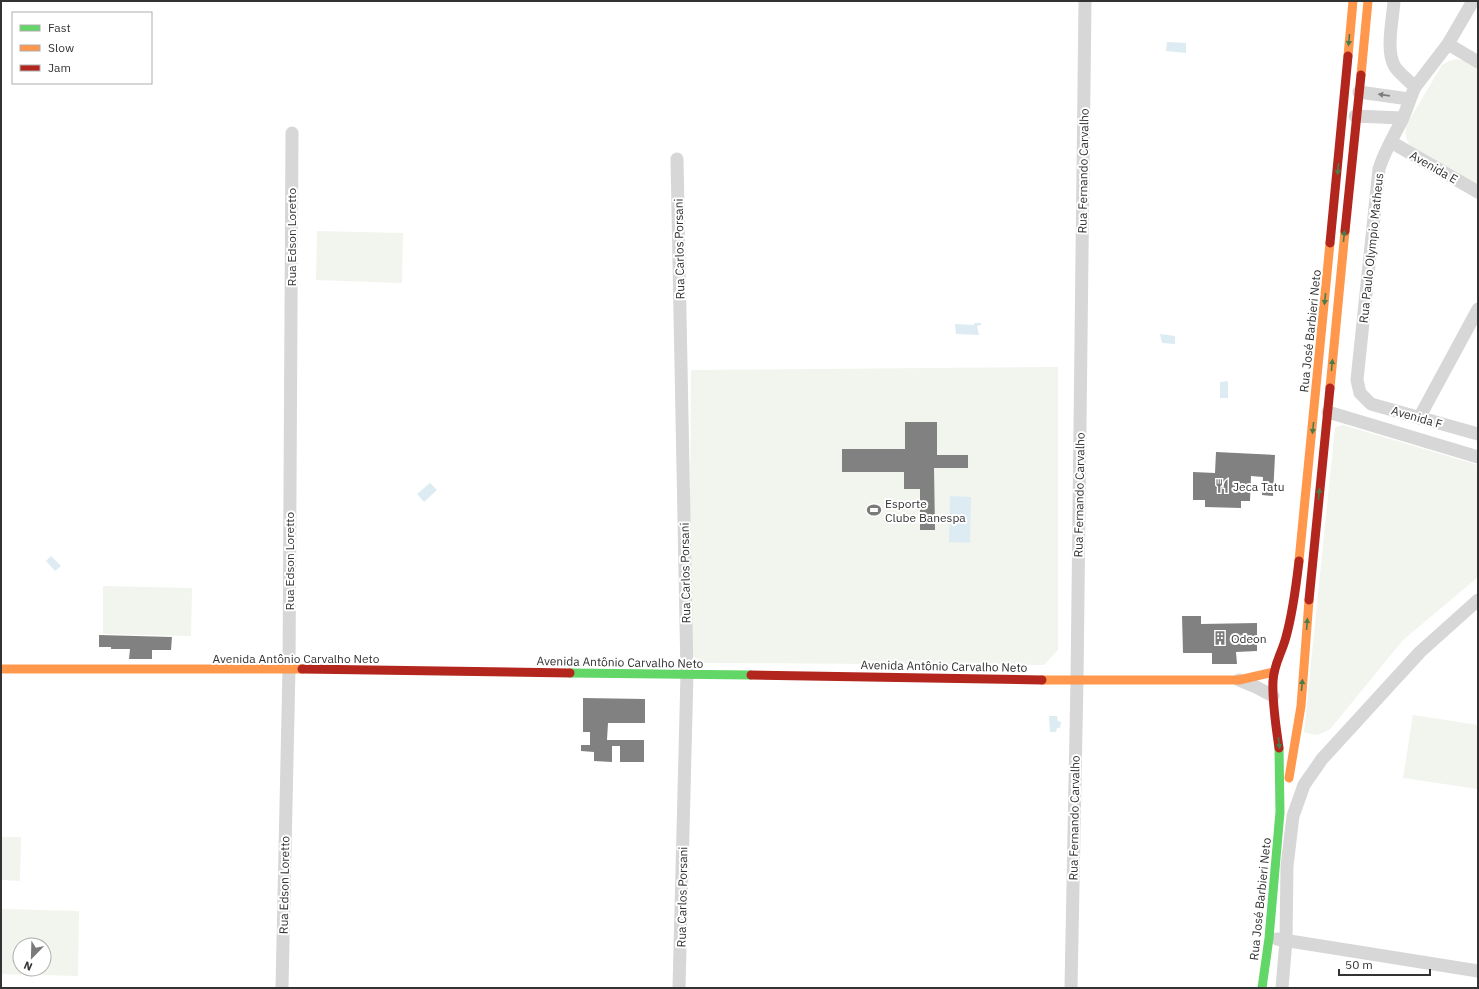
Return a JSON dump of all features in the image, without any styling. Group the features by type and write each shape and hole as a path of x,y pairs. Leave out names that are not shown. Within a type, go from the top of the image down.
{"main road":[{"name":"Rua José Barbieri Neto","path":"1262,988 1269,938 1280,812 1279,703 1274,672 1276,661 1285,640 1291,618 1296,590 1353,1"},
{"name":"Rua José Barbieri Neto","path":"1280,812 1286,796 1301,706 1296,661 1310,582 1328,412 1355,116 1359,92 1368,1"},
{"path":"1276,661 1284,659 1296,661"},
{"name":"Avenida Antônio Carvalho Neto","path":"1,669 288,669 1077,680 1239,680 1274,672"},
{"path":"1279,703 1301,706"}],"street":[{"name":"Rua Fernando Carvalho","path":"1071,988 1077,680 1085,1"},
{"path":"1394,1 1390,48 1391,58 1395,68 1412,93"},
{"name":"Rua Paulo Olympio Matheus","path":"1360,393 1358,380 1378,169 1412,93 1448,44 1473,1"},
{"path":"1448,44 1478,62"},
{"path":"1359,92 1412,93"},
{"path":"1355,116 1402,118"},
{"name":"Rua Edson Loretto","path":"282,988 288,669 292,133"},
{"name":"Avenida E","path":"1391,142 1478,192"},
{"name":"Rua Carlos Porsani","path":"678,158 687,674 679,988"},
{"path":"1419,418 1478,308"},
{"name":"Avenida F","path":"1360,393 1371,404 1478,434"},
{"path":"1328,412 1478,457"},
{"path":"1282,988 1286,940 1286,866 1293,816 1304,785 1328,753 1420,652 1478,600"},
{"path":"1239,680 1256,687 1279,703"},
{"path":"1269,938 1478,971"}],"shaded area":[{"path":"1167,42 1186,43 1186,53 1166,51"},
{"path":"1457,59 1469,62 1478,67 1478,187 1413,149 1407,140 1406,135 1407,124 1442,65"},
{"path":"317,231 403,233 402,283 316,280"},
{"path":"974,323 981,323 981,325 977,326 979,335 956,334 955,324 974,325"},
{"path":"1160,334 1175,336 1175,344 1162,343"},
{"name":"Esporte Clube Banespa","path":"1058,367 1058,650 1044,665 702,663 689,652 691,370"},
{"path":"1228,381 1228,398 1220,398 1220,382"},
{"path":"1343,425 1478,465 1478,577 1403,640 1331,728 1324,733 1315,735 1304,732 1335,427"},
{"path":"430,483 437,490 424,502 417,494"},
{"path":"950,496 971,497 970,543 949,542"},
{"path":"51,556 61,566 55,571 46,561"},
{"path":"103,586 192,588 191,636 103,634"},
{"path":"1413,715 1478,725 1478,789 1403,778"},
{"path":"1049,716 1057,716 1058,721 1061,722 1060,728 1057,728 1056,732 1050,732"},
{"path":"1,837 21,837 20,881 1,880"},
{"path":"1,909 79,911 78,976 52,975 52,937 12,937 12,974 1,974"}],"building":[{"path":"905,422 937,422 937,455 968,455 968,468 934,468 935,530 920,530 920,489 904,489 904,472 842,472 842,449 905,449"},
{"name":"Jeca Tatu","path":"1216,452 1275,455 1273,496 1262,495 1263,477 1251,476 1250,501 1241,501 1241,508 1205,507 1205,500 1193,500 1193,472 1215,473"},
{"name":"Odeon","path":"1182,616 1201,616 1201,624 1257,623 1257,651 1236,652 1237,664 1212,664 1212,653 1183,653"},
{"path":"99,635 172,637 171,650 152,650 152,659 129,659 130,649 111,649 111,647 99,647"},
{"path":"583,698 645,699 645,723 608,723 607,740 644,740 644,762 620,762 620,746 612,746 612,762 594,761 594,752 581,751 581,745 590,745 590,732 583,732"}],"traffic: fast":[{"path":"570,673 751,675"},
{"path":"1262,988 1269,938 1280,812 1279,748"}],"traffic: slow":[{"path":"1348,56 1353,1"},
{"path":"1361,75 1368,1"},
{"path":"1330,388 1345,231"},
{"path":"1299,561 1330,243"},
{"path":"1289,778 1301,706 1309,600"},
{"path":"1,669 302,669"},
{"path":"1042,680 1239,680 1274,672"}],"traffic: jam":[{"path":"1330,243 1348,56"},
{"path":"1345,231 1361,75"},
{"path":"1309,600 1330,388"},
{"path":"1279,748 1274,706 1273,681 1276,663 1284,643 1291,618 1299,561"},
{"path":"302,669 570,673"},
{"path":"751,675 1042,680"}],"place":[{"name":"Jeca Tatu","path":"1222,486"},
{"name":"Esporte Clube Banespa","path":"874,510"},
{"name":"Odeon","path":"1220,638"}]}
